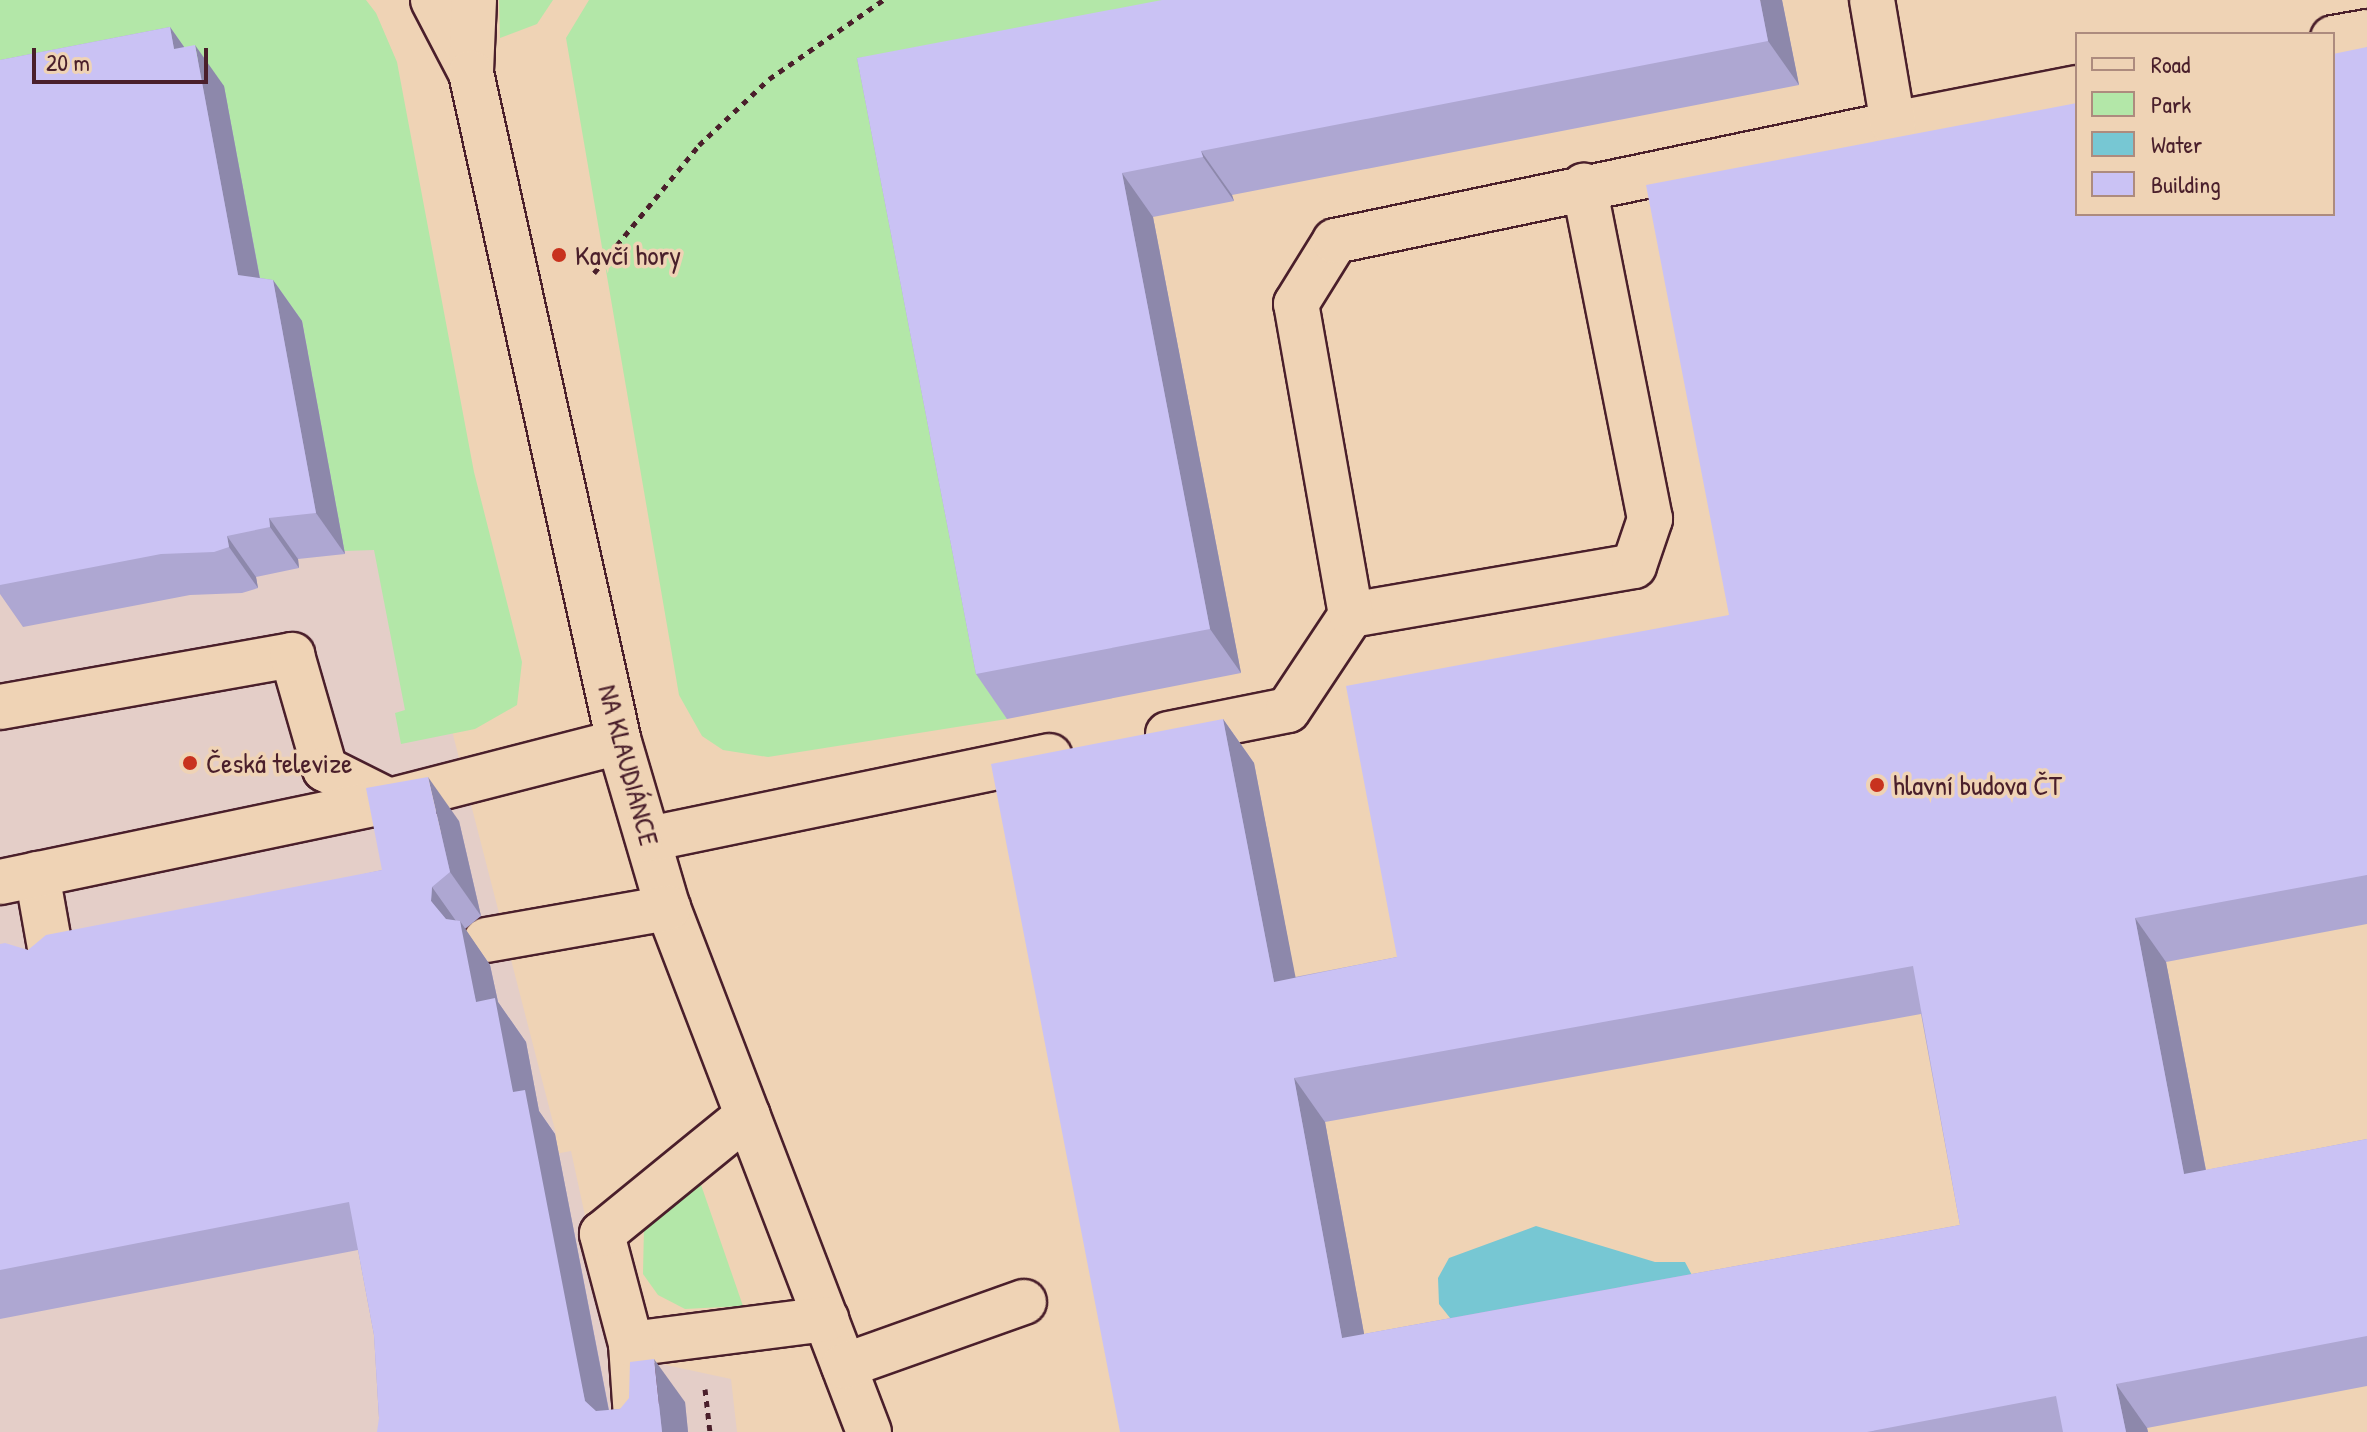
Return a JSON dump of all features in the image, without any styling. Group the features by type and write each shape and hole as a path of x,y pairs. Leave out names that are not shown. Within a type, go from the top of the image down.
{"street":[{"name":"NA KLAUDIÁNCE","path":"433,0 471,73"},
{"name":"NA KLAUDIÁNCE","path":"474,0 471,73 619,742 668,908 869,1432"},
{"path":"1872,0 1893,124"},
{"path":"2335,38 2367,32"},
{"path":"649,839 1288,710 1351,615 1296,304 1335,241 1584,185 1838,141 1893,124 2075,88"},
{"path":"1351,615 1634,566 1650,519 1584,185"},
{"path":"0,707 292,655 325,769 389,801"},
{"path":"54,970 18,878 389,801 619,742"},
{"path":"486,940 668,908"},
{"path":"637,1432 631,1344 602,1234 748,1115"},
{"path":"844,1366 1024,1302"},
{"path":"631,1344 826,1319"}],"path":[{"path":"594,273 699,145 769,79 883,0"},
{"path":"703,1374 710,1432"}],"shaded area":[{"path":"280,64 556,1134 524,1141 528,1159 571,1151 615,1354 731,1379 737,1432 0,1432 0,106"}],"green space":[{"path":"0,0 366,0 376,13 397,62 474,472 522,662 517,705 475,729 401,744 395,713 405,710 374,550 344,551 302,321 0,106"},
{"path":"499,0 553,0 537,24 500,38"},
{"path":"589,0 1424,0 1124,58 1007,719 768,757 723,750 702,736 679,695 566,38"},
{"path":"699,1179 743,1306 685,1309 658,1295 643,1274 644,1227"}],"water":[{"path":"1536,1226 1655,1262 1685,1262 1694,1279 1454,1323 1439,1304 1438,1278 1449,1258"}],"building":[{"path":"1162,0 1760,0 1768,41 1201,151 1203,157 1122,173 1210,629 976,674 857,58"},
{"path":"170,27 174,49 195,45 238,275 273,280 316,513 269,518 270,527 227,536 229,547 214,552 161,554 0,585 0,60"},
{"name":"hlavní budova ČT","path":"2367,47 2367,875 2135,918 2184,1174 2367,1139 2367,1336 2116,1384 2126,1432 2063,1432 2056,1396 1867,1432 1120,1432 991,764 1223,719 1274,982 1397,957 1346,686 1729,615 1646,185 2075,103 2075,216 2335,216 2335,54","holes":["1913,966 1960,1225 1342,1338 1294,1078"]},
{"path":"428,777 450,872 432,887 431,901 446,919 460,921 476,1002 495,998 513,1092 525,1090 585,1401 596,1411 620,1409 629,1398 630,1362 654,1359 662,1432 377,1432 379,1418 374,1335 349,1202 0,1270 0,944 28,950 46,935 382,870 366,788"}],"place":[{"name":"Kavčí hory","path":"559,255"},
{"name":"Česká televize","path":"190,763"},
{"name":"hlavní budova ČT","path":"1877,785"}]}
